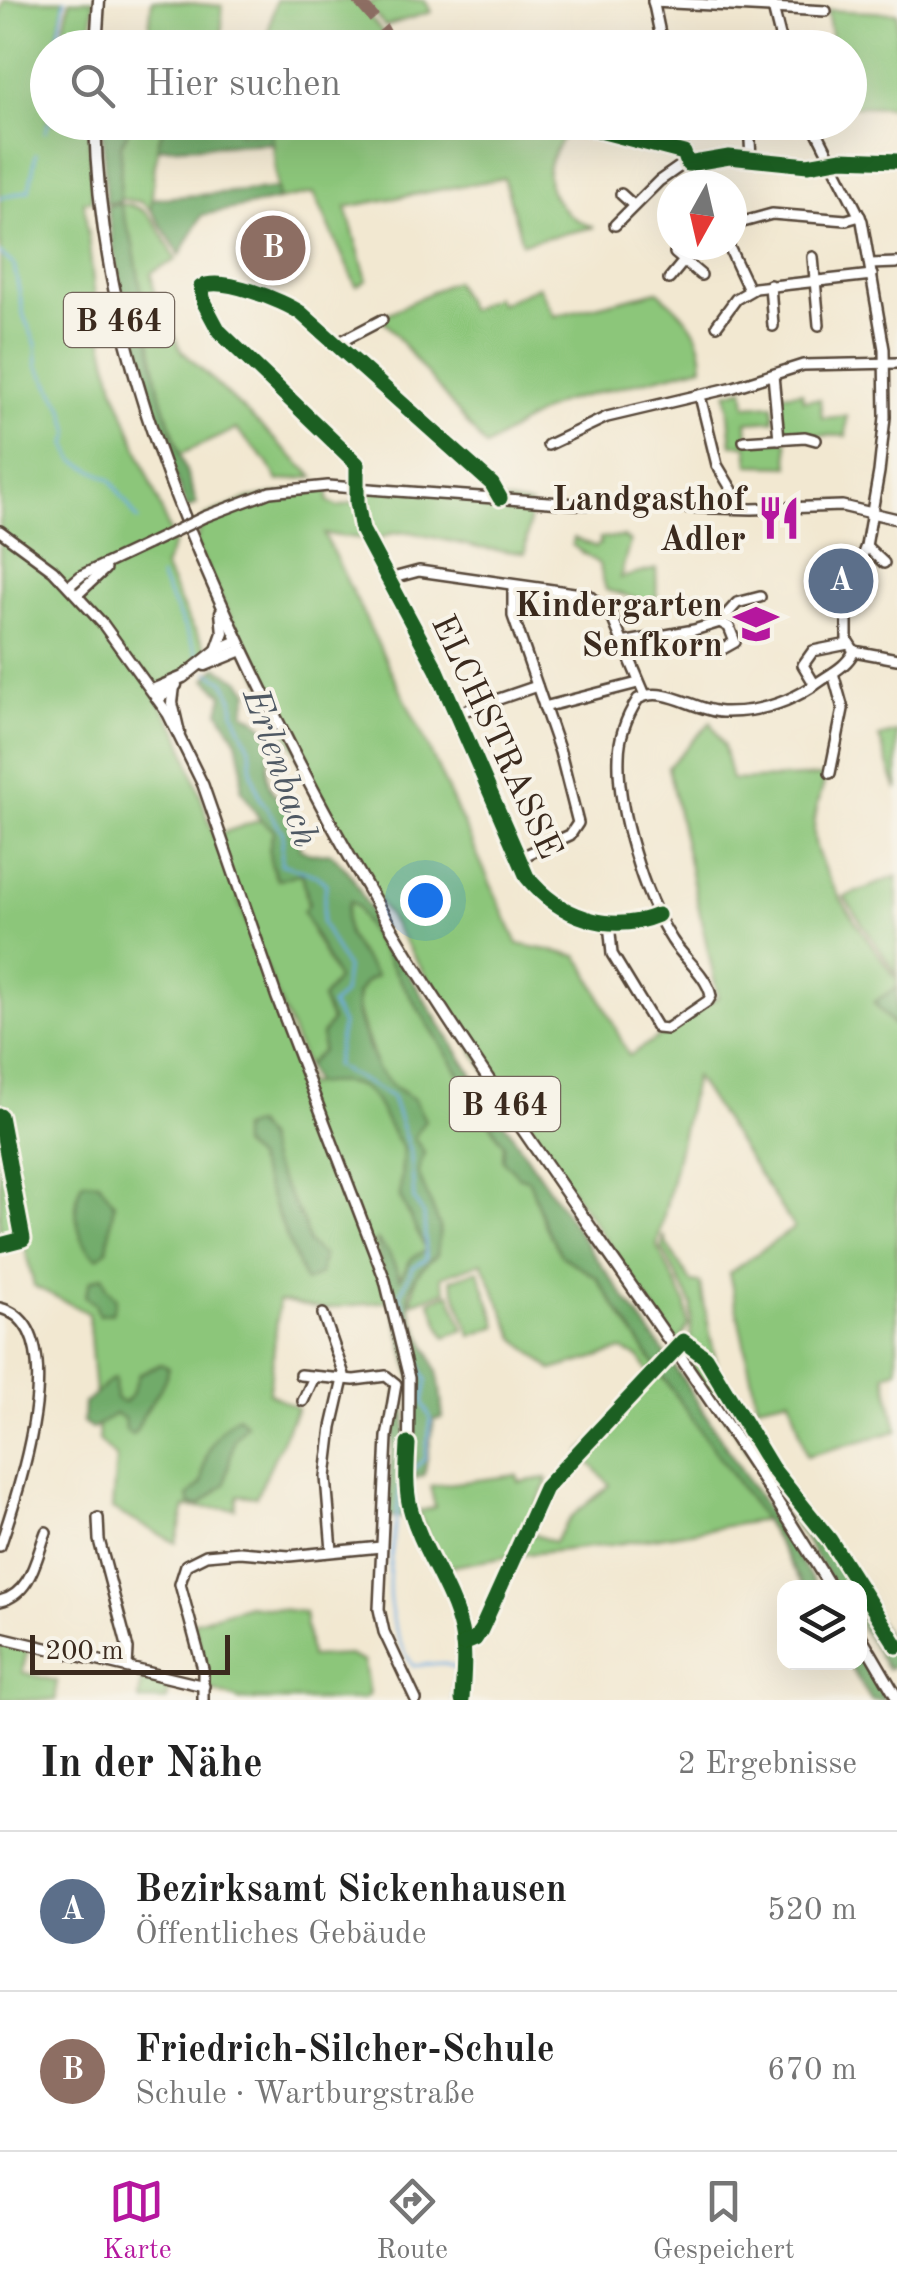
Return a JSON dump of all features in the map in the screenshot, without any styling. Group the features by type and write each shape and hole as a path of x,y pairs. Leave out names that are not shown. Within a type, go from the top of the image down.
{"main road":[{"path":"97,30 99,0"},
{"name":"B 464","path":"97,140 107,257 130,364 159,455 217,596 310,786 382,914 487,1077 685,1365 826,1580"},
{"path":"217,596 223,633 218,655"},
{"path":"155,695 218,655 240,646"},
{"path":"155,695 184,677"},
{"path":"174,686 172,703 179,732"},
{"path":"867,1647 897,1698"}],"street":[{"path":"659,30 653,1 772,4 826,11"},
{"path":"772,4 778,30"},
{"path":"631,140 686,158 722,157 808,166 832,160 897,163"},
{"path":"682,140 691,170"},
{"path":"750,140 751,159"},
{"path":"609,923 612,954 657,1028 670,1027 704,1005 711,996 708,985 658,915 636,856 619,769 626,722 636,702 645,695 656,694 727,712 787,702 848,662 848,595 866,546 884,430 885,363 860,216 821,140"},
{"path":"615,225 632,204 686,158"},
{"path":"622,194 632,204"},
{"path":"747,222 772,214 846,220 860,216"},
{"path":"813,256 819,324"},
{"path":"668,278 677,260"},
{"path":"684,260 701,275"},
{"path":"735,260 749,290"},
{"path":"716,325 732,303 749,290 897,264"},
{"name":"ELCHSTRASSE","path":"338,343 280,301 220,284 204,284 201,296 219,330 354,459 360,524 437,670 517,859 531,882 549,900 575,915 609,923 658,915"},
{"path":"770,285 773,326"},
{"path":"382,320 338,343 492,484 500,498"},
{"path":"548,445 607,417 818,363 897,363"},
{"path":"773,376 778,439"},
{"path":"700,396 717,465 732,490 734,508"},
{"path":"744,441 805,437 816,440"},
{"path":"69,586 82,575 204,516 248,498 282,490 356,488 734,508 842,506 897,519"},
{"path":"0,531 78,594 155,695 179,732 199,775 276,998 385,1280 408,1369 406,1480 415,1521 460,1625 464,1657 462,1700"},
{"path":"866,546 884,563"},
{"path":"78,594 111,564"},
{"path":"389,579 419,570 595,598 611,615 645,695"},
{"path":"513,585 513,616 560,752 577,827 565,838 517,859"},
{"path":"622,644 720,622 737,603 760,596"},
{"path":"718,651 735,642 729,627 720,622"},
{"path":"815,685 803,665 813,650 851,647 897,659"},
{"path":"830,773 843,710 832,673"},
{"path":"544,707 638,682"},
{"path":"455,714 537,686"},
{"path":"0,1308 19,1317 30,1333 36,1389 29,1453 0,1546"},
{"path":"323,1314 344,1370 326,1466 325,1496 332,1550"},
{"path":"300,1375 344,1380 386,1376 395,1381 387,1444 379,1599 382,1625 416,1700"},
{"path":"303,1401 314,1377"},
{"path":"387,1444 408,1444"},
{"path":"98,1518 99,1540 128,1649 127,1667"},
{"path":"0,1600 15,1596 24,1586 46,1532"},
{"path":"202,1700 203,1669 180,1589 186,1566 198,1557 217,1554 289,1556 381,1547"},
{"path":"0,1637 204,1686"}],"green space":[{"path":"4,0 65,0 59,30 30,30 30,140 90,140 92,201 84,201 97,316 114,387 174,543 164,567 189,621 213,659 152,690 179,733 214,836 260,820 274,830 270,855 277,880 302,873 313,934 337,979 322,999 331,1021 322,1035 323,1051 306,1066 238,899 307,1085 348,1083 374,1096 384,1110 403,1148 400,1197 426,1250 401,1279 388,1252 389,1301 324,1309 279,1301 269,1393 297,1408 256,1497 238,1495 235,1509 185,1507 176,1543 112,1509 116,1458 99,1440 88,1313 34,1286 23,1239 0,1245 0,14"},
{"path":"70,0 94,0 91,30 63,30"},
{"path":"152,0 222,6 222,30 149,30"},
{"path":"276,0 355,0 381,30 269,30"},
{"path":"425,0 431,12 385,26 366,4"},
{"path":"827,10 897,13 897,107 867,106 867,30 830,30"},
{"path":"103,140 124,140 120,202 106,203"},
{"path":"124,140 160,140 151,210 141,202 120,199"},
{"path":"159,140 273,143 157,148"},
{"path":"273,140 562,140 549,165 550,189 568,213 594,227 522,243 504,178 346,207 367,280 356,286 314,193 278,200"},
{"path":"277,188 278,200 202,215 180,255 151,210 152,199"},
{"path":"120,204 131,205 148,215 176,260 151,273 155,296 181,350 314,477 278,481 268,463 236,429 179,455 159,390 133,245"},
{"path":"120,204 133,245 159,390 197,504 187,509 160,434 128,322 107,206"},
{"path":"454,281 469,310 495,297 500,304 539,286 554,316 658,291 695,332 703,366 561,402 486,447 381,317"},
{"path":"744,388 746,406 773,404 774,420 747,422 748,438 787,441 789,466 749,465 747,445 732,445 727,393"},
{"path":"802,392 803,400 820,399 822,418 847,416 846,436 783,434 779,394"},
{"path":"328,486 328,501 338,507 356,502 356,488 442,492 531,505 525,553 479,548 410,532 375,540 324,534 424,738 518,944 577,956 629,1056 718,997 668,767 711,722 724,747 732,780 826,776 815,816 816,846 833,886 897,980 897,987 874,1003 897,1029 897,1370 885,1374 897,1431 807,1456 790,1398 757,1405 729,1273 794,1228 695,1077 657,1246 686,1304 688,1325 678,1344 556,1168 520,1125 334,830 195,545 204,517 247,499"},
{"path":"624,537 630,542 620,578 656,569 657,597 646,601 606,590 599,564 572,545 574,538 596,547 600,538"},
{"path":"217,667 241,681 249,692 244,713 266,731 269,783 274,794 294,814 300,848 311,854 331,853 352,876 378,926 482,1090 667,1356 656,1367 596,1277 562,1256 545,1226 529,1180 518,1176 503,1160 504,1145 358,907 350,901 346,913 348,933 376,976 366,981 357,994 357,1015 377,1069 395,1088 414,1099 425,1120 414,1138 424,1152 418,1173 440,1227 437,1255 421,1270 409,1298 437,1372 443,1418 434,1420 424,1475 414,1479 415,1391 376,1239 388,1252 400,1278 412,1258 426,1250 400,1197 403,1148 364,1089 336,1082 314,1084 306,1066 322,1051 322,1035 331,1021 322,999 337,979 303,911 309,904 302,873 278,880 270,855 274,830 260,820 241,789 237,741 219,711 223,695 206,679"},
{"path":"897,732 897,790 879,737"},
{"path":"897,876 897,975 844,897"},
{"path":"350,901 358,907 504,1145 503,1160 529,1180 545,1226 562,1256 596,1277 656,1367 649,1374 640,1358 622,1350 552,1370 515,1338 482,1262 441,1277 446,1291 411,1303 418,1268 440,1228 418,1173 424,1152 413,1138 414,1099 389,1083 377,1069 359,1017 360,990 375,976 348,933 346,913"},
{"path":"897,987 897,1029 874,1002"},
{"path":"255,1124 304,1224 308,1243 323,1256 320,1275 305,1282 255,1159 241,1145 241,1129"},
{"path":"83,1181 99,1182 114,1203 107,1250 98,1258 85,1243 77,1222 77,1200"},
{"path":"664,1235 691,1282 700,1283 718,1373 690,1343 692,1305 662,1248"},
{"path":"478,1270 498,1326 471,1336 451,1280"},
{"path":"103,1276 116,1299 112,1313 99,1315 95,1304 85,1296 90,1281"},
{"path":"450,1293 464,1330 445,1337 430,1301"},
{"path":"680,1349 698,1355 707,1366 763,1457 755,1461"},
{"path":"671,1361 812,1580 800,1580 764,1520 660,1373"},
{"path":"161,1364 169,1368 166,1376 132,1435 125,1430 124,1418 115,1414 93,1429 83,1422 84,1403 110,1381 115,1378 116,1399 124,1403 139,1374"},
{"path":"660,1373 764,1520 610,1545 518,1555 527,1532 554,1542 572,1516 610,1485 581,1453"},
{"path":"399,1383 405,1383 406,1504 410,1517 386,1517"},
{"path":"238,1416 246,1424 234,1439 225,1484 200,1505 190,1504 188,1496 202,1483 211,1445"},
{"path":"763,1457 852,1580 831,1580 755,1461"},
{"path":"517,1475 519,1482 546,1478 547,1483 513,1556 442,1568 418,1512 435,1507 430,1486"},
{"path":"867,1603 897,1650 897,1665 887,1669 867,1636"},
{"path":"248,1605 304,1612 310,1657 349,1655 364,1662 369,1695 348,1700 240,1700 208,1689 193,1622"},
{"path":"0,1642 28,1649 22,1672 56,1681 56,1700 0,1700"},
{"path":"867,1668 886,1700 871,1700 852,1670"},
{"path":"142,1677 170,1684 167,1700 139,1700"}],"waterway":[{"name":"Erlenbach","path":"59,30 65,0"},
{"name":"Erlenbach","path":"0,198 29,190 36,154"},
{"name":"Erlenbach","path":"0,253 14,265 24,317 36,344 37,365 64,409 70,433 67,444 74,460 111,480 138,520"},
{"name":"Erlenbach","path":"160,577 199,657"},
{"name":"Erlenbach","path":"208,672 224,681 233,699 234,713 250,748 260,798 283,833 281,864 316,875 326,884 322,923 346,968 343,994 331,1005 342,1024 335,1066 392,1097 411,1155 414,1200 424,1215 426,1259 413,1267 400,1294 427,1380 423,1403 431,1419 425,1459 413,1469"},
{"name":"Erlenbach","path":"405,1479 400,1484 389,1576 393,1619 413,1666 443,1663 456,1668 453,1700"}],"marked path":[{"path":"358,0 384,30"}],"cycle path":[{"path":"634,140 684,153 688,164 729,157 808,165 842,159 897,161"},
{"path":"500,498 492,484 301,313 237,287 201,287 204,303 219,331 357,464 362,530 437,670 527,877 554,903 586,918 622,923 658,915"},
{"path":"0,1116 23,1239 0,1245"},
{"path":"463,1644 475,1639 481,1630 545,1488 683,1341 705,1357 772,1468 830,1540 897,1646"},
{"path":"408,1444 410,1507 461,1630 462,1700"}],"place":[{"name":"Friedrich-Silcher-Schule","path":"273,248"},
{"name":"Landgasthof Adler","path":"779,518"},
{"name":"Bezirksamt Sickenhausen","path":"841,581"},
{"name":"Kindergarten Senfkorn","path":"756,624"}]}
